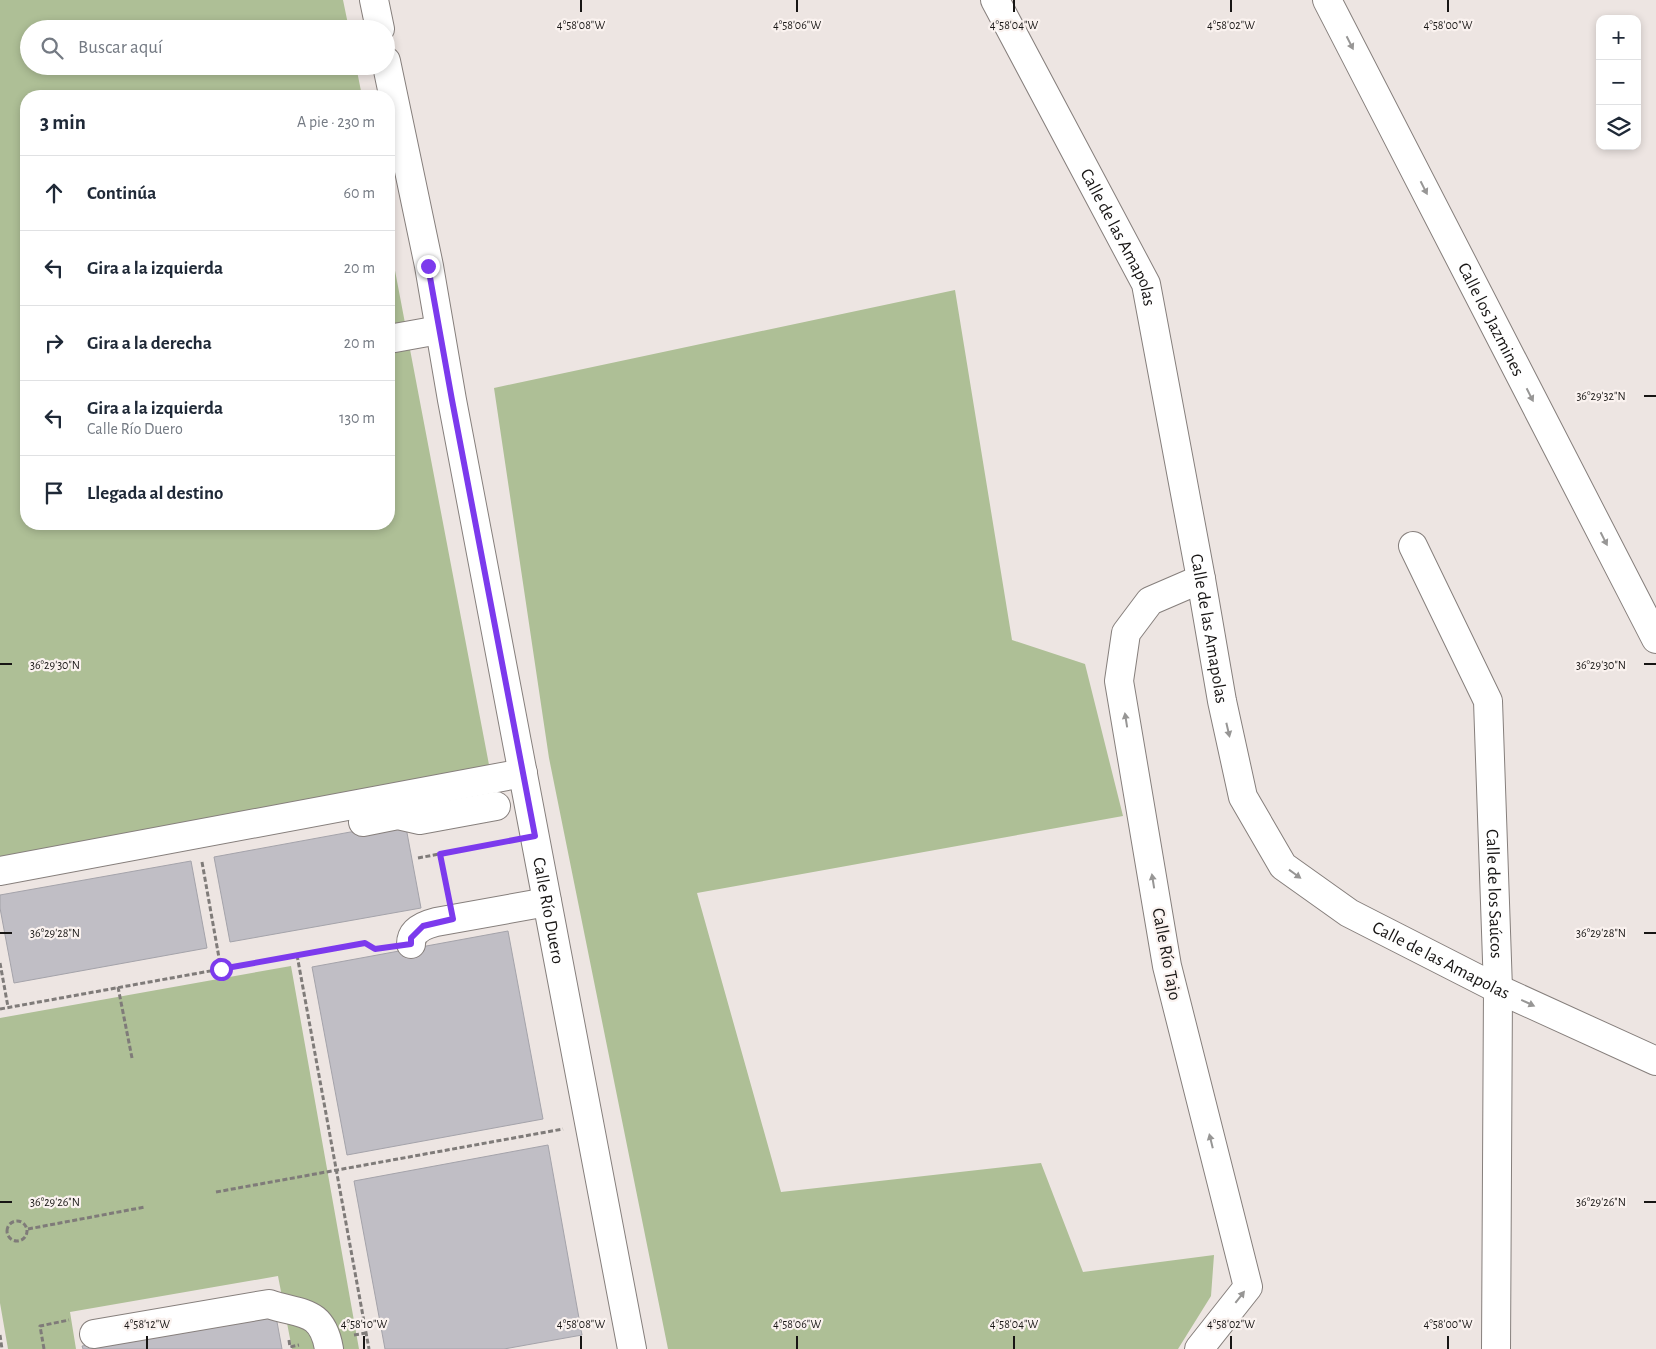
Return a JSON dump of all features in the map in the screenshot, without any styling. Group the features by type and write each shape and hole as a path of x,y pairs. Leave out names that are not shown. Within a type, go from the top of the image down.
{"street":[{"path":"374,0 378,20"},
{"name":"Calle de las Amapolas","path":"995,0 1146,284 1202,579 1222,702 1243,797 1283,866 1349,913 1498,989 1656,1061"},
{"name":"Calle los Jazmines","path":"1327,0 1656,638"},
{"name":"Calle Río Duero","path":"389,75 392,90"},
{"name":"Calle Río Duero","path":"395,105 428,266 632,1349"},
{"path":"395,338 439,330"},
{"name":"Calle de los Saúcos","path":"1413,546 1488,701 1498,989 1496,1349"},
{"name":"Calle Río Tajo","path":"1200,1349 1248,1287 1167,966 1120,681 1126,633 1150,601 1202,579"},
{"path":"0,871 523,773"},
{"path":"0,889 398,815 420,820 496,806"},
{"path":"411,944 411,938 423,926 547,902"},
{"path":"94,1334 269,1304 283,1309 303,1312 314,1317 322,1326 329,1349"}],"path":[{"path":"418,858 535,836"},
{"path":"200,852 221,969"},
{"path":"440,854 453,919"},
{"path":"0,1009 365,943 375,949 411,944"},
{"path":"297,955 369,1349"},
{"path":"0,963 8,1007"},
{"path":"118,987 132,1058"},
{"path":"216,1192 590,1124"},
{"path":"28,1229 145,1207"},
{"path":"18,1220 25,1223 28,1229 27,1235 22,1240 16,1241 10,1238 7,1232 8,1226 18,1220"},
{"path":"0,1234 7,1232"},
{"path":"0,1335 2,1349"}],"green space":[{"path":"0,0 343,0 347,20 20,20 20,75 358,75 361,90 20,90 20,530 395,530 395,271 490,770 0,859"},
{"path":"955,290 1012,640 1085,664 1123,816 697,893 781,1192 1041,1163 1083,1272 1214,1255 1211,1296 1178,1349 668,1349 549,758 494,388"},
{"path":"291,966 359,1349 292,1349 278,1276 70,1312 76,1349 8,1349 0,1303 0,1018"}],"building":[{"path":"405,822 421,908 230,942 214,857"},
{"path":"191,861 207,948 14,983 0,908 0,895"},
{"path":"508,931 543,1119 347,1155 312,967"},
{"path":"548,1145 582,1335 504,1349 385,1349 354,1181"},
{"path":"275,1311 282,1349 83,1349 82,1346"}],"route":[{"path":"221,969 365,943 370,944 375,949 411,944 411,938 423,926 453,919 440,854 535,836 428,266"}]}
